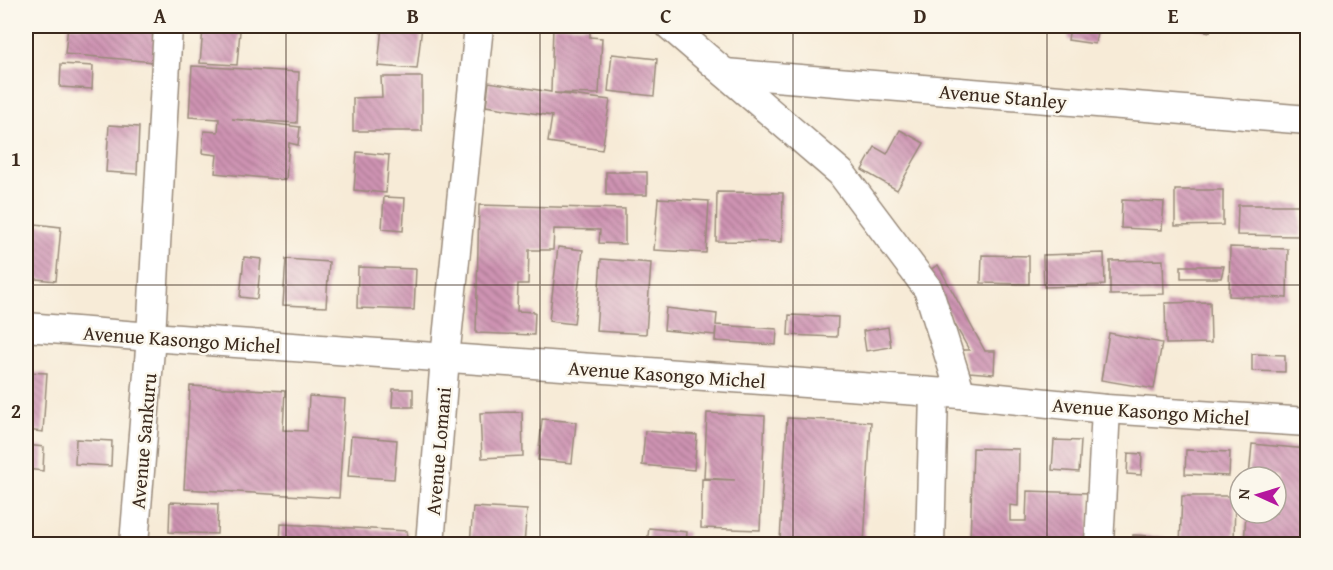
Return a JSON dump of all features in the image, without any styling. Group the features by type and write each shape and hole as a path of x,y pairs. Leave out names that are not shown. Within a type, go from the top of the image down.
{"street":[{"name":"Avenue Sankuru","path":"134,544 151,337 168,26"},
{"name":"Avenue Lomani","path":"430,544 445,358 479,26"},
{"path":"670,26 842,173 928,289 947,394 930,544"},
{"name":"Avenue Stanley","path":"725,73 1294,119"},
{"name":"Avenue Kasongo Michel","path":"26,327 947,394 1106,409 1308,422"},
{"path":"1099,544 1106,409"}],"building":[{"path":"68,26 157,26 154,62 65,54"},
{"path":"382,26 422,26 417,69 378,66"},
{"path":"553,26 590,26 590,37 602,38 599,94 554,93 610,100 602,150 548,142 552,116 486,106 489,82 551,92"},
{"path":"1070,26 1098,26 1095,44 1068,40"},
{"path":"1186,26 1211,26 1210,32"},
{"path":"203,29 240,31 237,65 200,63"},
{"path":"612,54 657,59 654,96 608,91"},
{"path":"61,64 93,66 92,89 60,87"},
{"path":"192,66 299,72 297,123 232,119 300,127 298,145 289,143 286,180 215,173 217,155 202,153 204,131 218,132 219,119 189,117"},
{"path":"381,77 422,77 422,131 353,131 353,98 382,97"},
{"path":"109,125 139,127 137,174 106,172"},
{"path":"900,130 924,143 897,190 862,170 875,147 887,154"},
{"path":"357,152 389,155 386,193 354,190"},
{"path":"606,172 647,172 647,195 606,195"},
{"path":"1175,190 1223,190 1223,225 1175,226"},
{"path":"717,192 783,193 782,242 716,241"},
{"path":"384,197 405,198 403,231 382,229"},
{"path":"658,198 709,201 706,253 654,250"},
{"path":"1122,200 1164,202 1162,230 1121,228"},
{"path":"479,205 625,209 625,244 599,243 600,230 554,229 553,250 529,250 528,284 518,284 517,311 535,312 534,335 476,333"},
{"path":"1238,205 1301,205 1301,236 1237,235"},
{"path":"26,223 61,227 56,281 26,278"},
{"path":"558,247 583,250 574,324 549,321"},
{"path":"1230,247 1288,249 1287,298 1229,296"},
{"path":"1104,253 1105,285 1044,287 1043,255"},
{"path":"982,255 1029,256 1029,284 981,283"},
{"path":"244,257 261,259 257,299 240,297"},
{"path":"286,259 329,262 326,307 283,305"},
{"path":"601,259 651,263 646,334 596,331"},
{"path":"1163,260 1164,294 1110,295 1110,261"},
{"path":"938,265 985,351 995,351 994,374 969,372 962,350 969,350 926,272"},
{"path":"1181,266 1224,266 1221,278 1181,278"},
{"path":"358,267 416,269 414,310 357,308"},
{"path":"1210,302 1211,343 1166,344 1165,303"},
{"path":"666,308 717,314 716,325 777,329 776,345 715,341 716,327 715,335 664,330"},
{"path":"789,315 838,317 837,337 788,335"},
{"path":"888,327 891,347 866,351 863,331"},
{"path":"1109,333 1162,343 1154,389 1101,380"},
{"path":"1252,354 1285,355 1285,372 1252,371"},
{"path":"26,372 47,373 43,432 26,430"},
{"path":"190,386 285,391 283,430 307,431 309,396 345,399 339,498 184,489"},
{"path":"393,389 413,389 413,407 392,407"},
{"path":"522,412 523,456 482,458 480,413"},
{"path":"707,413 765,416 760,530 701,528 702,479 735,480 704,478"},
{"path":"787,418 871,422 864,544 780,541"},
{"path":"542,419 576,422 572,463 538,460"},
{"path":"645,431 697,435 694,470 642,465"},
{"path":"351,436 397,440 394,479 348,476"},
{"path":"76,439 112,441 111,466 75,464"},
{"path":"1054,440 1081,441 1079,472 1052,470"},
{"path":"1252,444 1308,449 1308,544 1244,544 1245,525 1288,525 1288,465 1250,465"},
{"path":"26,445 44,447 43,471 26,469"},
{"path":"973,448 1019,449 1018,506 1010,505 1010,521 1026,521 1027,491 1090,493 1088,544 1029,544 1029,541 1013,540 1013,544 970,544"},
{"path":"1186,450 1230,452 1228,476 1185,474"},
{"path":"1128,453 1142,454 1141,475 1127,474"},
{"path":"1182,496 1228,496 1228,525 1234,525 1234,544 1180,544"},
{"path":"170,502 218,504 217,534 169,532"},
{"path":"473,507 527,510 524,544 470,544"},
{"path":"281,524 407,531 406,544 280,544"},
{"path":"649,528 687,532 686,544 647,544"},
{"path":"1133,535 1165,537 1165,544 1132,544"}]}
